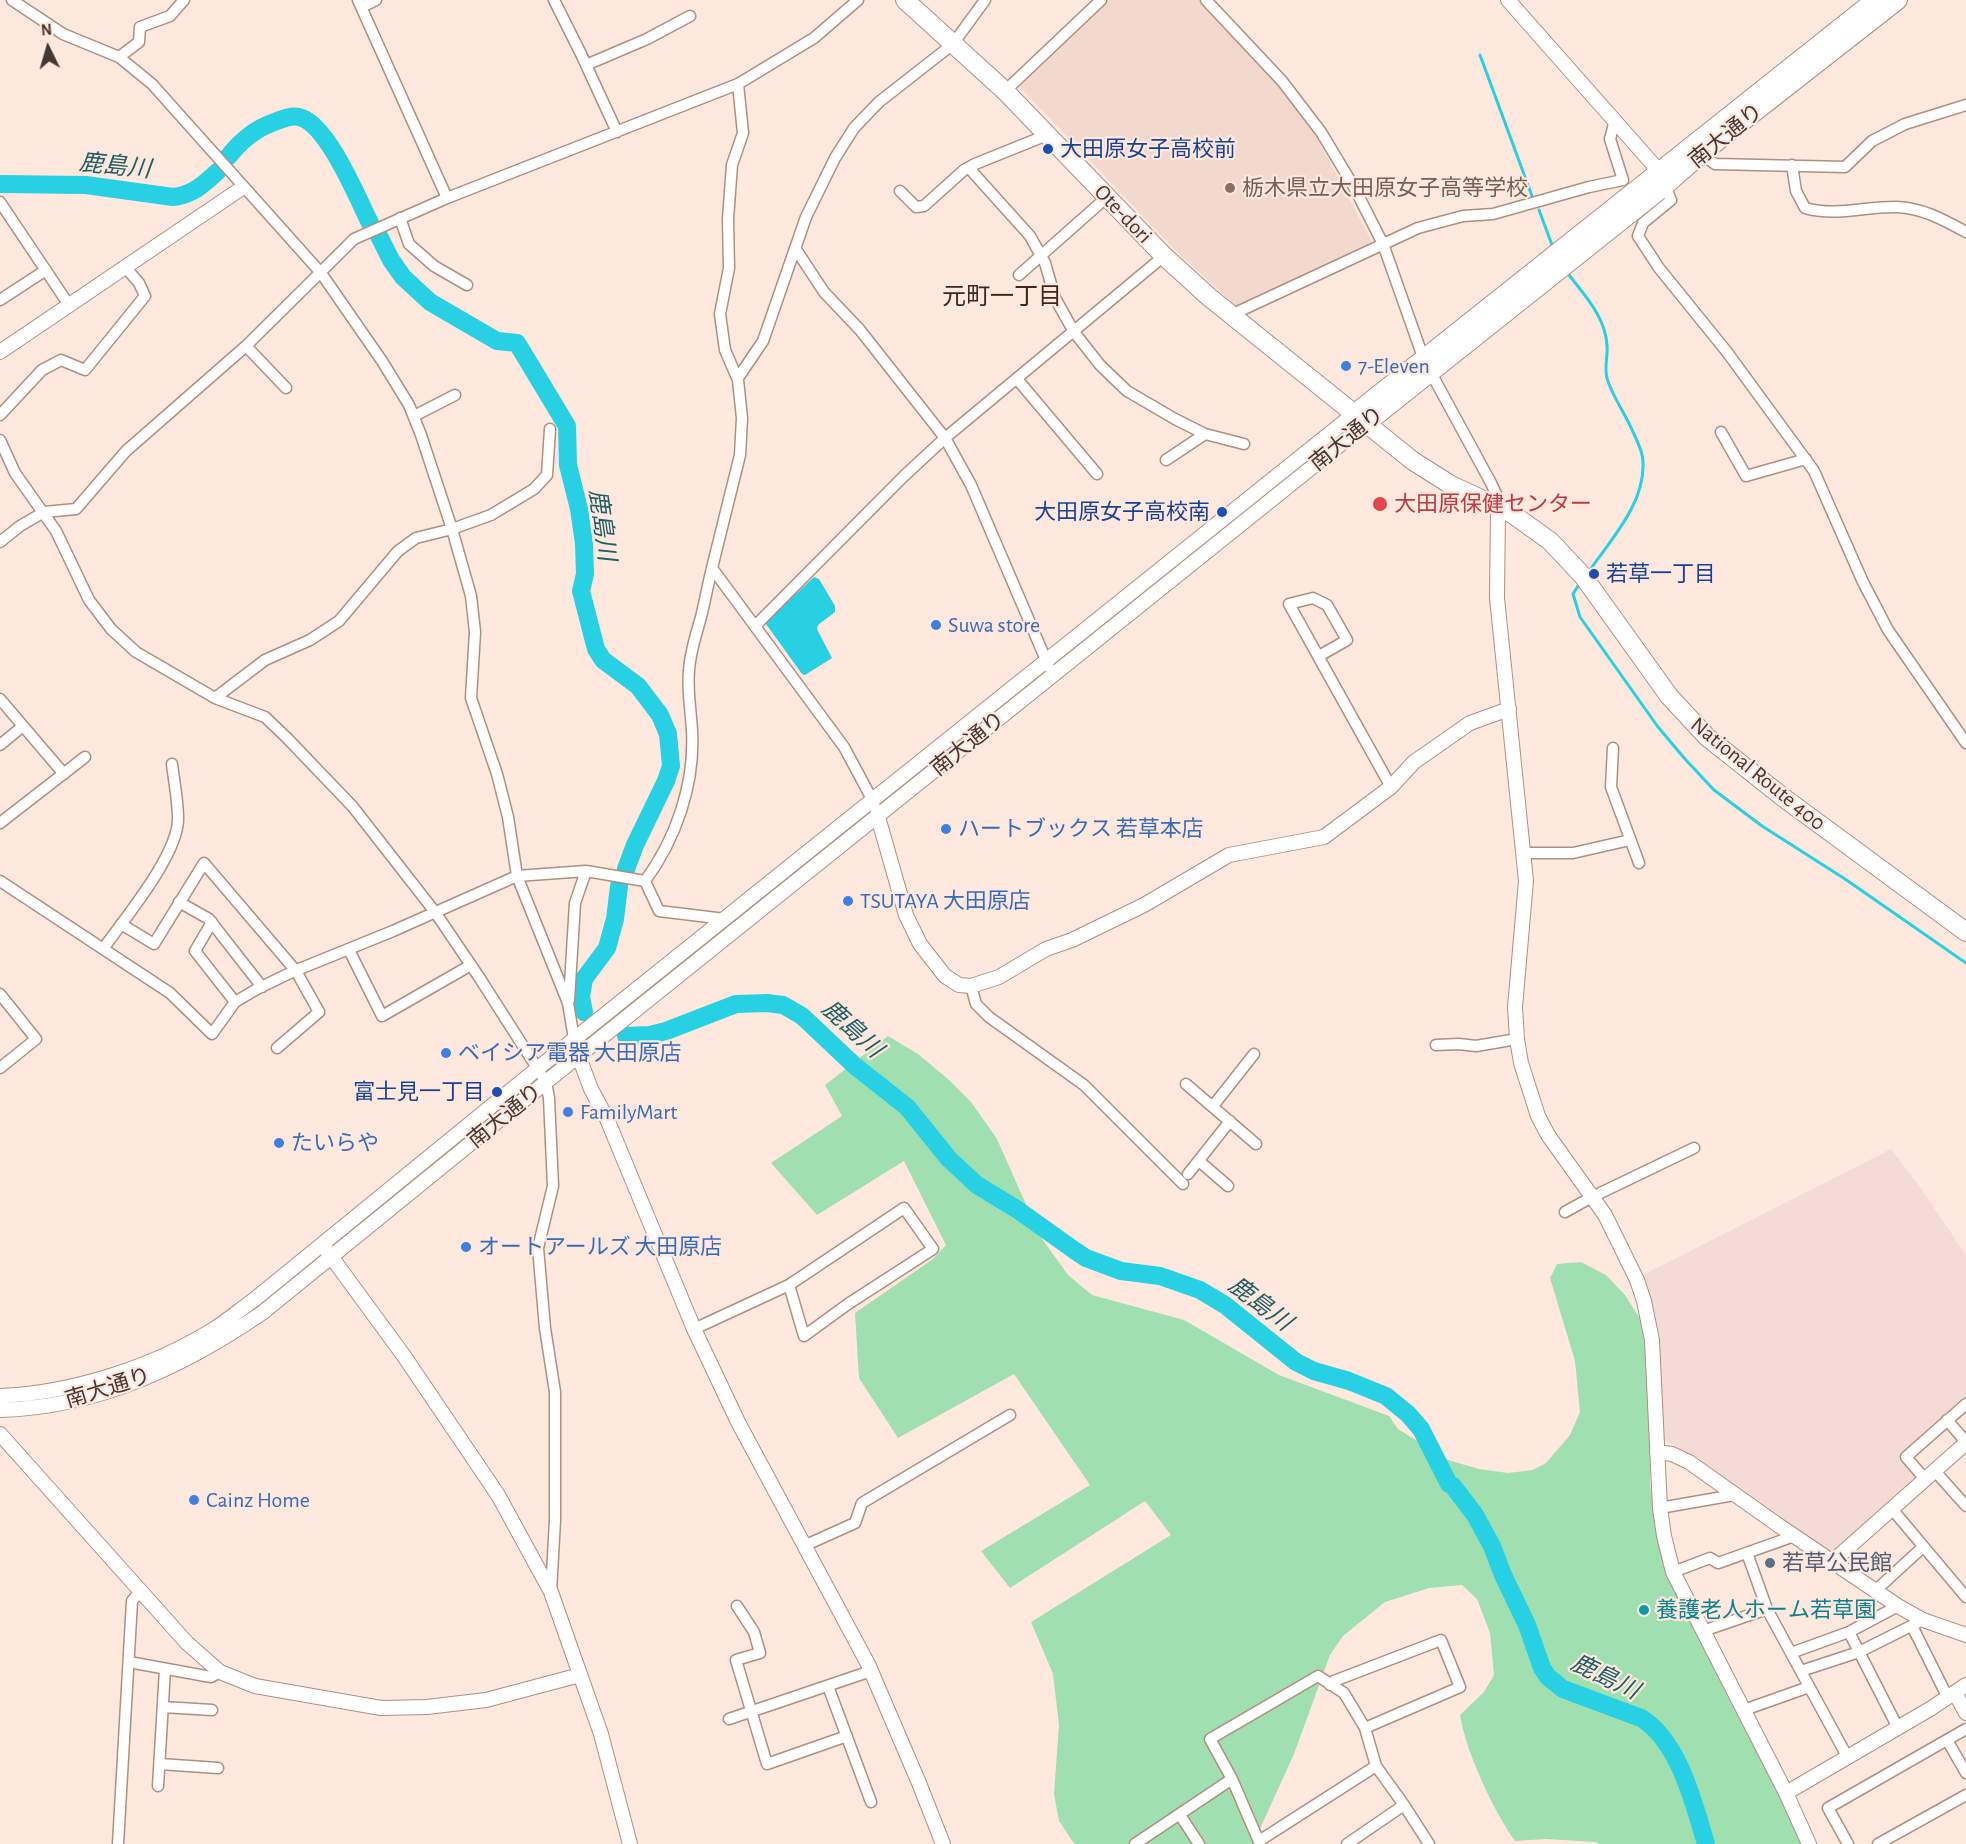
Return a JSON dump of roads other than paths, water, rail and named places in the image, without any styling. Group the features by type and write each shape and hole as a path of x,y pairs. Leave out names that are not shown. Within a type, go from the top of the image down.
{"highway":[{"name":"Ote-dori","path":"905,0 1005,91 1164,256 1231,315 1360,419"},
{"name":"南大通り","path":"1360,419 1662,178 1875,0"},
{"name":"南大通り","path":"1662,178 1701,154 1898,0"},
{"name":"National Route 400","path":"1360,419 1431,473 1525,521 1565,555 1670,696 1707,737 1784,798 1965,930"}],"street":[{"path":"12,0 63,34 119,57 152,84 242,188 321,273 382,361 414,416 452,530 471,596 475,632 471,698 500,784 508,817 517,876 568,1003 578,1057 607,1119 694,1329 738,1422 806,1545 871,1671 943,1844"},
{"path":"119,57 139,42 140,27 170,16 184,0"},
{"path":"376,0 360,4 447,198"},
{"path":"554,0 617,132"},
{"path":"0,542 20,526 44,512 76,509 126,451 246,346 354,239 447,198 738,84 814,38 858,0"},
{"path":"738,378 763,341 807,217 835,158 854,128 879,102 953,44 985,0"},
{"path":"1005,91 1101,0"},
{"path":"1206,0 1282,81 1321,132 1354,187 1383,244 1427,367 1496,494 1498,507 1497,598 1526,891 1515,1007 1517,1039 1524,1072 1538,1116 1548,1135 1609,1224 1637,1280 1652,1340 1660,1508 1673,1572 1786,1793 1809,1844"},
{"path":"1508,0 1662,178 1671,200 1643,224 1638,236 1659,268 1727,352 1814,471 1863,582 1888,630 1966,743"},
{"path":"586,65 647,39 690,16"},
{"path":"645,881 660,861 676,826 690,773 692,731 688,697 692,650 740,455 742,417 738,378 725,350 720,314 729,268 728,219 732,165 743,133 738,84"},
{"path":"1701,154 1715,164 1845,167 1872,141 1905,124 1966,105"},
{"path":"1231,315 1418,228 1463,216 1493,214 1589,187 1623,180 1610,139 1614,120"},
{"path":"900,191 916,207 924,207 969,168 1047,135"},
{"path":"1792,165 1796,191 1805,208 1822,213 1898,207 1933,214 1966,232"},
{"path":"969,168 1030,236 1041,254 1055,298 1074,332 1100,365 1127,391 1205,434 1244,444"},
{"path":"0,352 242,188"},
{"path":"1019,275 1107,197"},
{"path":"0,202 69,305"},
{"path":"400,218 409,244 434,266 467,285"},
{"path":"795,249 824,292 860,330 945,438 971,485 1050,669"},
{"path":"756,626 904,476 945,438 1164,256"},
{"path":"0,415 42,370 61,360 85,370 145,296 139,283 126,268"},
{"path":"0,300 46,270"},
{"path":"246,346 286,388"},
{"path":"1017,379 1097,474"},
{"path":"414,416 455,395"},
{"name":"南大通り","path":"0,1410 48,1406 80,1400 121,1388 168,1369 219,1342 262,1313 546,1082 878,817 1050,669 1360,419"},
{"path":"215,698 265,660 310,640 339,621 398,552 416,538 452,530 491,515 534,489 547,475 550,429"},
{"path":"1721,432 1746,476 1806,459"},
{"path":"1166,460 1205,434"},
{"path":"0,440 15,473 56,531 89,600 111,629 136,652 215,698 265,717 287,738 353,807 435,912 546,1082 554,1185 538,1248 545,1328 555,1392 555,1520 551,1592"},
{"path":"712,568 844,747 873,801 906,915 920,944 945,976 959,985 971,986 999,977 1046,949 1072,940 1144,905 1229,855 1324,837 1391,787 1414,762 1470,723 1509,709"},
{"path":"1319,656 1347,640 1327,605 1314,598 1289,604 1391,787"},
{"name":"南大通り","path":"0,1396 33,1394 79,1385 146,1363 213,1329 255,1299 574,1039 873,801 1050,669"},
{"path":"0,699 64,774"},
{"path":"0,745 23,726"},
{"path":"1613,748 1611,787 1639,863"},
{"path":"0,823 85,757"},
{"path":"103,949 157,871 175,839 178,819 172,764"},
{"path":"1524,853 1573,853 1630,840"},
{"path":"121,924 154,944 204,863 296,971 319,1012 277,1048"},
{"path":"0,881 170,993 212,1034 235,1002 261,987 517,876 586,871 645,881"},
{"path":"568,1003 575,903 586,871"},
{"path":"645,881 659,911 725,919"},
{"path":"179,902 212,922 261,987"},
{"path":"212,922 195,951 235,1002"},
{"path":"349,950 382,1016 471,965"},
{"path":"971,986 976,1004 989,1017 1084,1085 1186,1179 1230,1121"},
{"path":"0,994 36,1039 0,1068"},
{"path":"1436,1045 1476,1046 1517,1039"},
{"path":"1213,1106 1254,1054"},
{"path":"1186,1084 1256,1144"},
{"path":"1565,1212 1694,1148"},
{"path":"1198,1161 1228,1186"},
{"path":"694,1329 789,1285 904,1208 933,1249 848,1304 804,1336 789,1285"},
{"path":"322,1244 404,1356 498,1495 551,1592 601,1734 630,1844"},
{"path":"1966,1404 1906,1457 1966,1506"},
{"path":"806,1545 855,1523 862,1503 1010,1415"},
{"path":"1832,1562 1966,1443 1947,1420"},
{"path":"0,1434 187,1643 220,1672 255,1686 381,1708 427,1707 486,1700 579,1675"},
{"path":"1657,1452 1672,1454 1689,1462 1898,1606 1917,1623 1966,1713"},
{"path":"1660,1508 1734,1495"},
{"path":"1892,1509 1966,1597"},
{"path":"1673,1572 1710,1558 1718,1563 1794,1536"},
{"path":"1875,1591 1923,1547"},
{"path":"1746,1553 1767,1609 1848,1758"},
{"path":"118,1844 132,1601 141,1590"},
{"path":"737,1606 753,1632 760,1653 736,1660 767,1764 847,1736"},
{"path":"1791,1653 1849,1632 1898,1606"},
{"path":"1703,1631 1767,1609"},
{"path":"1801,1671 1859,1652 1917,1623 1966,1635"},
{"path":"1849,1632 1898,1728"},
{"path":"1330,1685 1334,1681 1441,1640 1460,1687 1365,1728"},
{"path":"129,1662 211,1677 220,1672"},
{"path":"158,1786 165,1669"},
{"path":"729,1719 871,1671"},
{"path":"1376,1766 1260,1843 1232,1779 1210,1739 1317,1676 1344,1693 1365,1728 1376,1766 1430,1844"},
{"path":"828,1686 871,1802"},
{"path":"1744,1710 1809,1687"},
{"path":"1786,1793 1956,1692"},
{"path":"163,1707 212,1710"},
{"path":"1848,1844 1828,1808 1966,1729"},
{"path":"1947,1740 1966,1773"},
{"path":"160,1764 218,1768"},
{"path":"1135,1844 1232,1779"},
{"path":"1878,1844 1966,1795"},
{"path":"1347,1844 1404,1805"},
{"path":"1180,1815 1199,1844"}],"water":[{"path":"814,577 819,579 835,606 835,612 818,625 817,629 832,658 805,675 766,624"}],"waterway":[{"path":"1480,55 1532,196"},
{"name":"鹿島川","path":"228,157 242,142 266,126 292,117 299,117 310,122 320,132 340,162 370,223"},
{"name":"鹿島川","path":"0,184 86,185 173,197 192,192 217,172"},
{"path":"1539,210 1552,245"},
{"name":"鹿島川","path":"379,236 403,277 430,302 497,341 517,343 567,426 568,465 579,509 584,544 585,574 581,591 596,649 603,660 638,686 660,715 668,734 671,766 626,869"},
{"path":"1569,275 1594,308 1603,326 1607,346 1607,378 1643,458 1639,492 1633,506 1590,570"},
{"path":"1578,586 1573,594 1580,617 1658,727 1714,790 1762,826 1845,879 1966,963"},
{"name":"鹿島川","path":"584,1012 581,997 584,979 607,948 615,919 619,886"},
{"name":"鹿島川","path":"626,1036 650,1035 666,1031 736,1004 783,1005 802,1016 855,1066 907,1107 949,1159 977,1185 1018,1210 1086,1258 1121,1271 1160,1276 1200,1290 1225,1305 1296,1362 1314,1371 1349,1381 1386,1396 1408,1414 1421,1429 1449,1484 1475,1515 1492,1546 1527,1625 1542,1668 1548,1677 1563,1689 1641,1718 1654,1728 1675,1757 1690,1793 1706,1844"}],"place":[{"name":"大田原女子高校前","path":"1048,149"},
{"name":"栃木県立大田原女子高等学校","path":"1230,188"},
{"name":"7-Eleven","path":"1346,366"},
{"name":"大田原保健センター","path":"1380,504"},
{"name":"大田原女子高校南","path":"1222,512"},
{"name":"若草一丁目","path":"1594,574"},
{"name":"Suwa store","path":"936,625"},
{"name":"ハートブックス 若草本店","path":"946,829"},
{"name":"TSUTAYA 大田原店","path":"848,901"},
{"name":"ベイシア電器 大田原店","path":"446,1053"},
{"name":"富士見一丁目","path":"497,1092"},
{"name":"FamilyMart","path":"568,1112"},
{"name":"たいらや","path":"279,1143"},
{"name":"オートアールズ 大田原店","path":"466,1247"},
{"name":"Cainz Home","path":"194,1500"},
{"name":"若草公民館","path":"1770,1563"},
{"name":"養護老人ホーム若草園","path":"1644,1610"}],"district":[{"name":"元町一丁目","path":"1002,297"}]}
